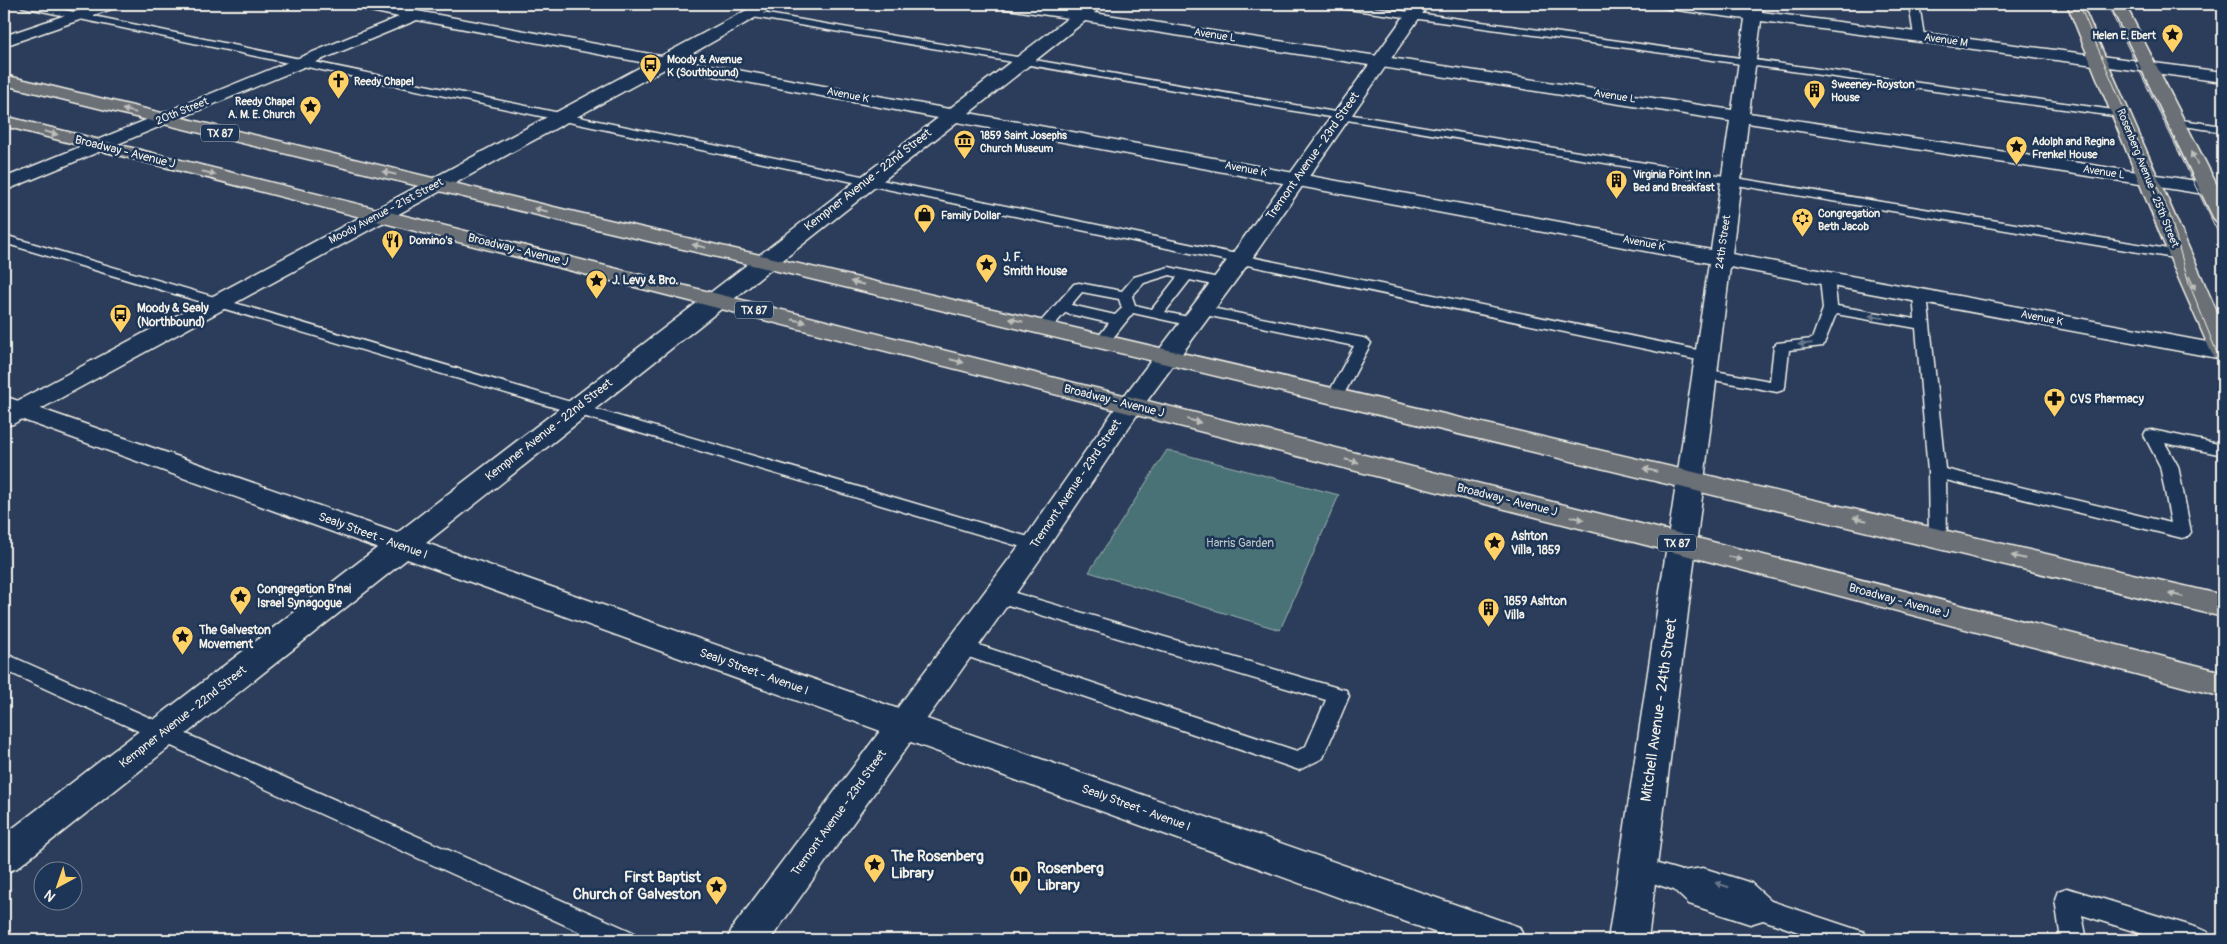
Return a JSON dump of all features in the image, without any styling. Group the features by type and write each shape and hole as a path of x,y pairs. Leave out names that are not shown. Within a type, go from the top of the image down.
{"main road":[{"name":"Rosenberg Avenue - 25th Street","path":"2074,4 2223,352"},
{"path":"2117,4 2175,122 2216,190 2223,217"},
{"name":"TX 87","path":"4,80 562,215 765,261 2223,606"},
{"name":"Broadway - Avenue J","path":"4,121 1681,544 2223,685"}],"street":[{"path":"4,40 112,4"},
{"name":"Avenue K","path":"356,4 2223,352"},
{"name":"Moody Avenue - 21st Street","path":"9,410 216,303 769,4"},
{"name":"Avenue L","path":"1007,4 1088,10 1380,60 2216,190"},
{"name":"Avenue M","path":"1669,4 1754,9 1919,36 2223,76"},
{"name":"24th Street","path":"1690,479 1754,9"},
{"name":"Kempner Avenue - 22nd Street","path":"4,857 1088,10"},
{"name":"Tremont Avenue - 23rd Street","path":"747,940 1035,545 1130,405 1165,356 1240,259 1417,10"},
{"name":"20th Street","path":"4,185 416,15"},
{"name":"Sealy Street - Avenue I","path":"9,410 401,546 1505,940"},
{"name":"Mitchell Avenue - 24th Street","path":"1628,940 1690,479"}],"lane":[{"path":"23,4 1240,259 1706,366 1777,387 1782,346 1818,343 1830,309 1827,278"},
{"path":"1333,4 1417,10 1747,62 2122,114"},
{"path":"1914,4 1919,36"},
{"path":"750,14 1341,116 2180,255"},
{"path":"2175,122 2223,129"},
{"path":"4,239 1035,545"},
{"path":"1103,341 1125,308 1138,280 1169,271 1222,282"},
{"path":"1156,314 1186,275"},
{"path":"1044,327 1079,287 1125,308"},
{"path":"1920,295 1937,472 1938,538"},
{"path":"1060,307 1125,308 1156,314 1196,316 1363,343 1335,396"},
{"path":"1830,309 1923,325"},
{"path":"1937,472 2182,532 2169,466 2152,435 2223,450"},
{"path":"961,647 1299,761 1315,752 1338,696 998,595"},
{"path":"4,661 624,940"},
{"path":"1637,868 1682,882 1703,879 1742,891 1764,909 1855,940"},
{"path":"2074,940 2067,899 2198,940"}],"green space":[{"name":"Harris Garden","path":"1167,450 1339,495 1280,630 1089,572"}],"tram line":[{"path":"2079,4 2170,216 2189,283 2223,368"},
{"path":"2107,4 2223,243"}],"place":[{"name":"Helen E. Ebert","path":"2172,54"},
{"name":"Moody & Avenue K (Southbound)","path":"651,84"},
{"name":"Reedy Chapel","path":"338,100"},
{"name":"Sweeney-Royston House","path":"1815,109"},
{"name":"Reedy Chapel A. M. E. Church","path":"311,126"},
{"name":"1859 Saint Josephs Church Museum","path":"964,160"},
{"name":"Adolph and Regina Frenkel House","path":"2016,166"},
{"name":"Virginia Point Inn Bed and Breakfast","path":"1617,199"},
{"name":"Family Dollar","path":"925,234"},
{"name":"Congregation Beth Jacob","path":"1802,238"},
{"name":"Domino's","path":"393,259"},
{"name":"J. F. Smith House","path":"987,283"},
{"name":"J. Levy & Bro.","path":"596,299"},
{"name":"Moody & Sealy (Northbound)","path":"121,334"},
{"name":"CVS Pharmacy","path":"2054,418"},
{"name":"Ashton Villa, 1859","path":"1495,562"},
{"name":"Congregation B'nai Israel Synagogue","path":"241,615"},
{"name":"1859 Ashton Villa","path":"1488,627"},
{"name":"The Galveston Movement","path":"183,656"},
{"name":"The Rosenberg Library","path":"875,884"},
{"name":"Rosenberg Library","path":"1021,896"},
{"name":"First Baptist Church of Galveston","path":"717,905"}]}
